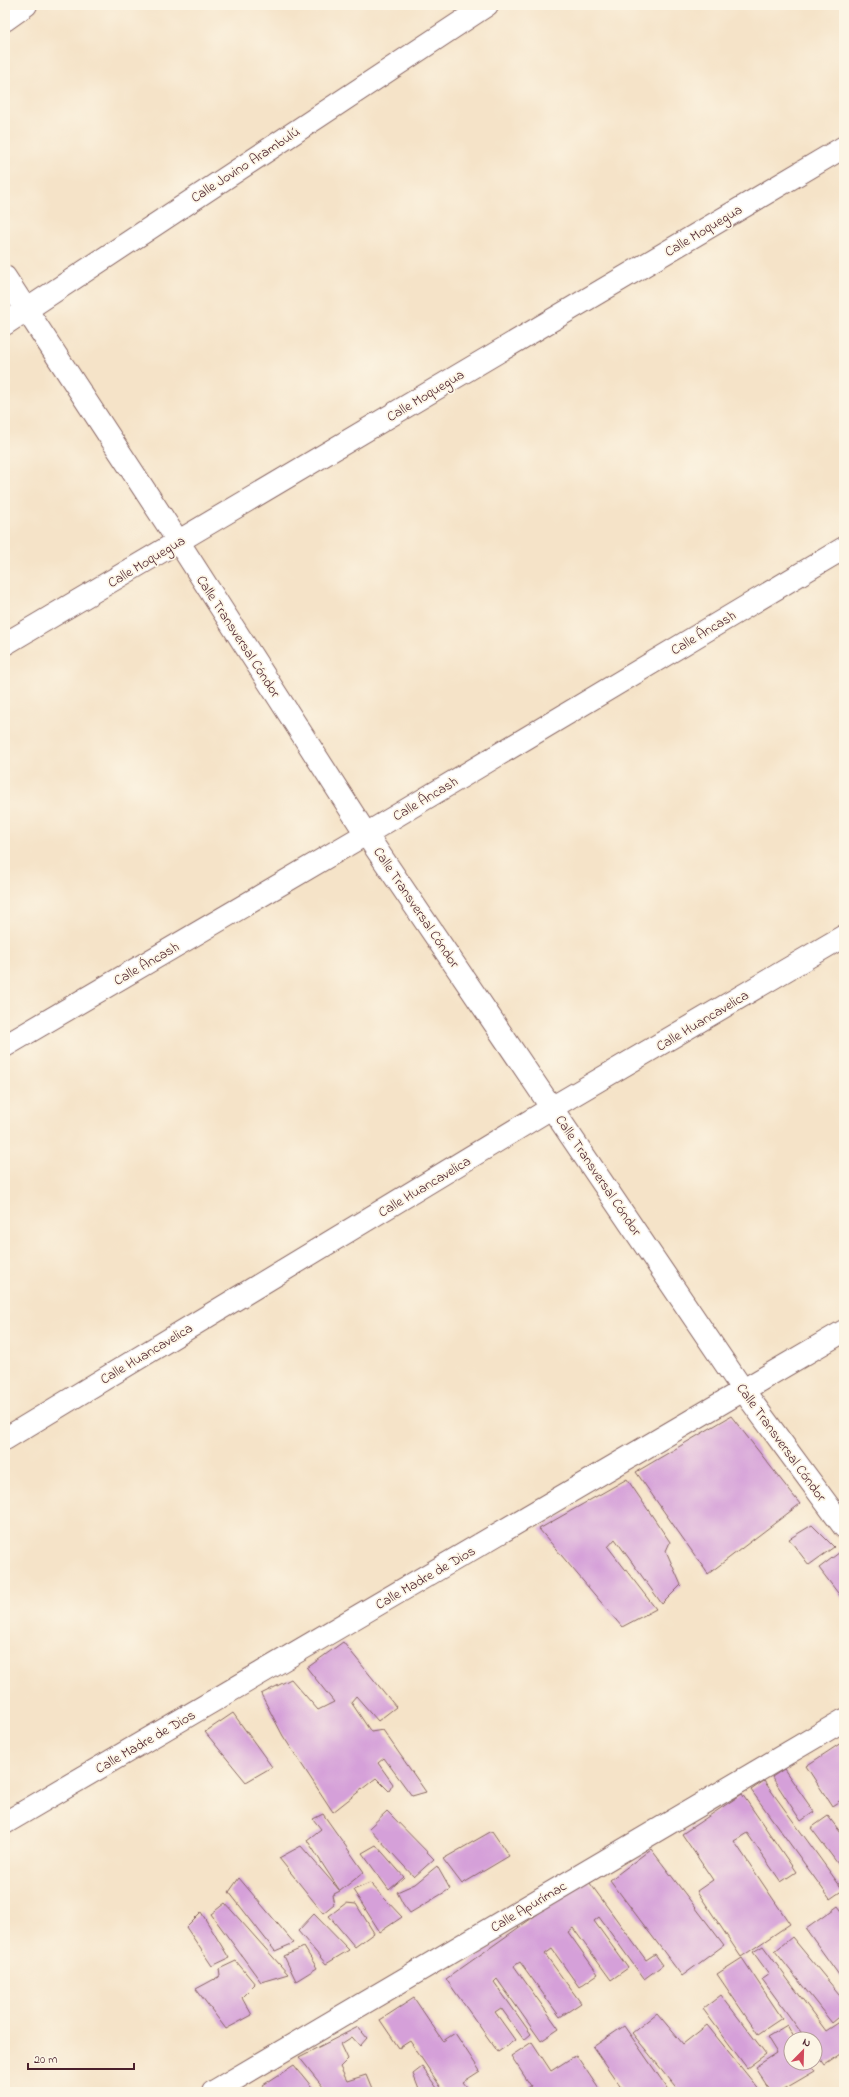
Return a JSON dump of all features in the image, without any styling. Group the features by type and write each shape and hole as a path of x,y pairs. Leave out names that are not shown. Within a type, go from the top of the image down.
{"street":[{"path":"5,20 26,5"},
{"name":"Calle Jovino Arambulú","path":"5,324 486,5"},
{"name":"Calle Moquegua","path":"5,644 844,147"},
{"name":"Calle Transversal Cóndor","path":"5,277 178,541 366,834 553,1107 743,1390 844,1527"},
{"name":"Calle Áncash","path":"5,1046 366,834 844,548"},
{"name":"Calle Huancavelica","path":"5,1439 553,1107 844,936"},
{"name":"Calle Madre de Dios","path":"5,1823 844,1331"},
{"name":"Calle Apurímac","path":"213,2092 844,1720"}],"building":[{"path":"731,1416 800,1504 708,1574 636,1472"},
{"path":"627,1479 670,1542 666,1551 681,1585 662,1604 615,1539 608,1547 656,1609 622,1627 539,1529"},
{"path":"812,1525 834,1547 809,1565 789,1539"},
{"path":"844,1549 844,1601 819,1568"},
{"path":"343,1642 396,1707 378,1721 356,1696 351,1702 371,1732 383,1730 426,1792 412,1796 384,1758 378,1763 393,1784 389,1791 376,1778 333,1812 283,1736 261,1694 291,1679 318,1710 334,1702 307,1668"},
{"path":"233,1713 272,1767 246,1782 205,1732"},
{"path":"844,1741 844,1798 832,1806 806,1766"},
{"path":"784,1769 814,1812 801,1821 772,1777"},
{"path":"764,1781 843,1890 830,1899 751,1790"},
{"path":"742,1794 796,1872 781,1882 747,1833 734,1841 790,1924 741,1957 697,1891 713,1880 682,1834"},
{"path":"387,1811 434,1859 414,1877 369,1828"},
{"path":"323,1814 364,1872 340,1891 307,1840 321,1829 313,1819"},
{"path":"828,1816 844,1837 844,1872 811,1828"},
{"path":"492,1831 509,1856 462,1884 443,1859"},
{"path":"376,1845 404,1877 389,1890 362,1853"},
{"path":"301,1846 340,1891 332,1895 334,1904 323,1913 279,1858"},
{"path":"651,1849 724,1945 682,1976 610,1880"},
{"path":"437,1866 450,1889 410,1913 403,1904 397,1892 415,1884"},
{"path":"239,1878 294,1943 275,1951 229,1892"},
{"path":"587,1879 646,1960 655,1954 663,1965 644,1979 599,1917 594,1921 628,1968 611,1980 573,1928 568,1932 598,1974 579,1987 552,1949 545,1954 581,2003 560,2017 520,1962 514,1966 559,2029 541,2041 497,1979 494,1982 531,2034 524,2040 501,2008 495,2012 515,2040 498,2052 446,1979"},
{"path":"370,1883 402,1917 380,1932 353,1890"},
{"path":"225,1903 288,1974 261,1982 211,1914"},
{"path":"346,1903 356,1904 374,1933 355,1947 329,1916"},
{"path":"838,1906 844,1914 844,1982 806,1929"},
{"path":"201,1912 229,1958 212,1966 186,1927"},
{"path":"314,1914 349,1950 326,1964 298,1931"},
{"path":"792,1937 844,2000 844,2013 832,2023 775,1951"},
{"path":"763,1946 826,2031 844,2019 844,2052 825,2065 823,2062 823,2031 800,2031 762,1979 769,1974 753,1952"},
{"path":"304,1947 317,1968 296,1981 284,1956"},
{"path":"742,1958 782,2018 758,2034 717,1974"},
{"path":"236,1961 255,1984 242,1997 252,2015 226,2029 196,1989 220,1976 219,1969"},
{"path":"721,1995 766,2054 747,2068 703,2009"},
{"path":"414,1998 443,2041 455,2033 480,2071 463,2082 471,2092 444,2092 410,2041 399,2048 380,2020"},
{"path":"657,2013 683,2044 707,2025 761,2092 680,2092 632,2033"},
{"path":"787,2025 790,2031 783,2031 783,2071 815,2071 779,2092 771,2092 755,2067 777,2053 767,2037"},
{"path":"624,2026 670,2092 624,2092 593,2047"},
{"path":"358,2027 367,2038 360,2046 352,2037 341,2044 348,2059 340,2067 347,2081 366,2075 373,2092 327,2092 299,2057"},
{"path":"532,2042 551,2071 576,2055 601,2092 522,2092 531,2086 511,2056"},
{"path":"294,2065 316,2092 267,2092 263,2085"},
{"path":"422,2067 439,2092 420,2092 413,2074"}]}
